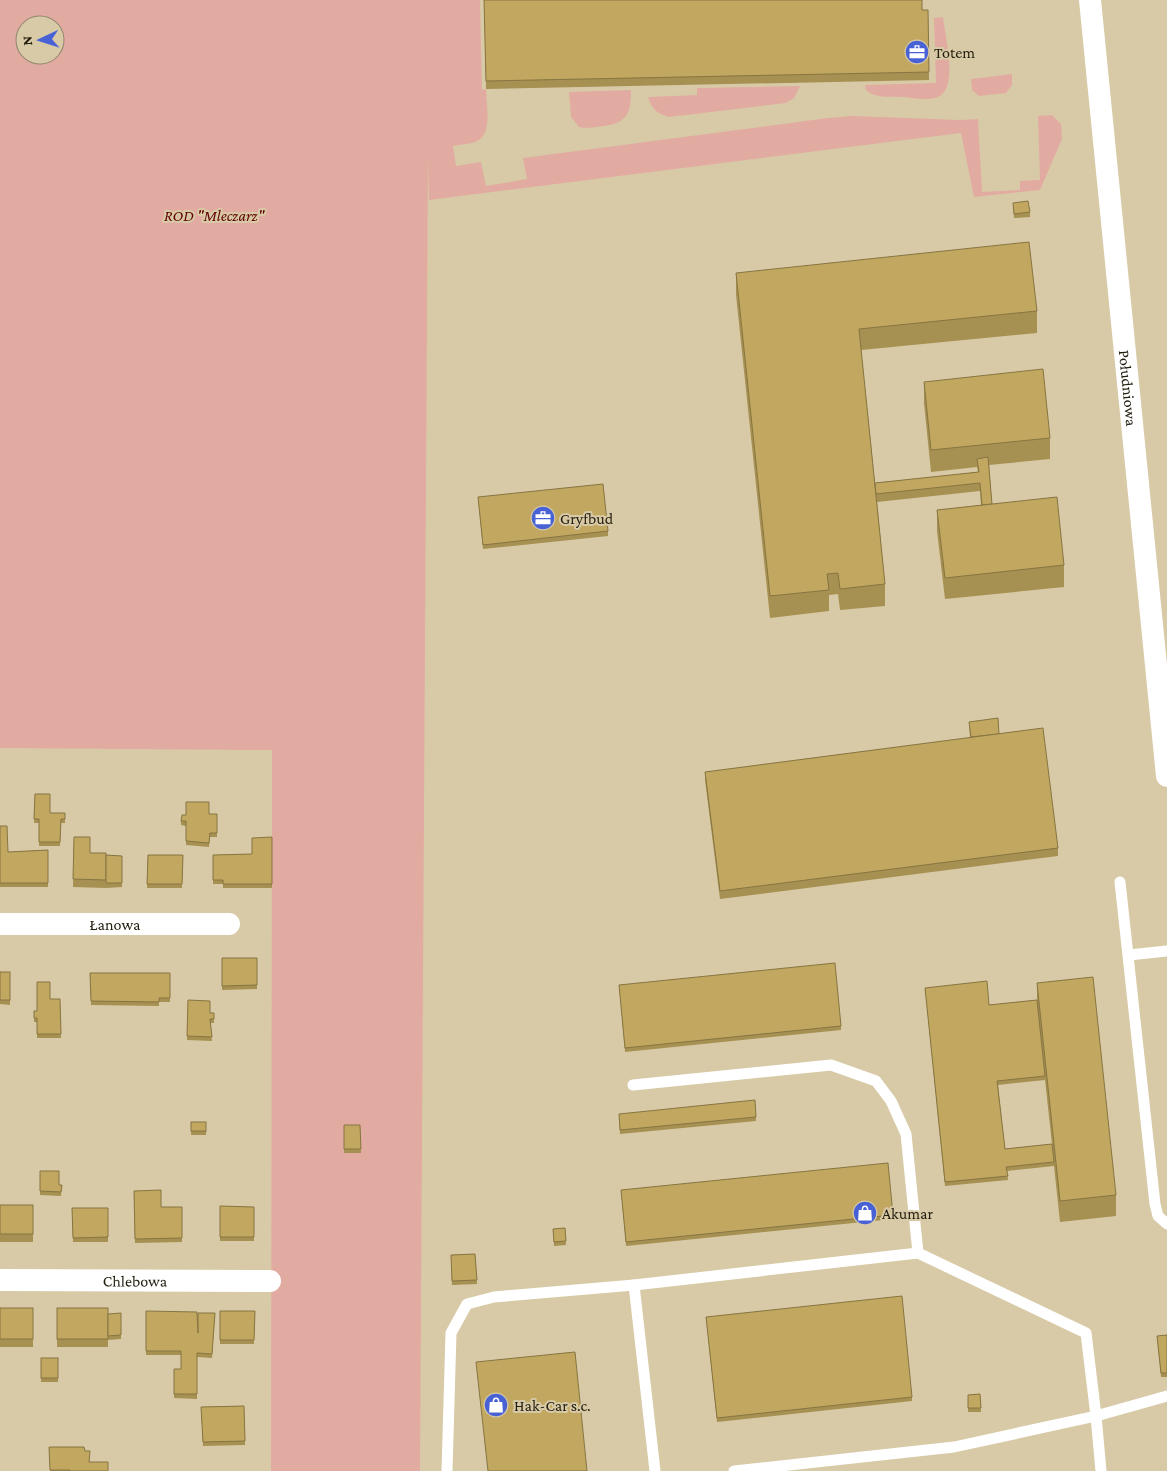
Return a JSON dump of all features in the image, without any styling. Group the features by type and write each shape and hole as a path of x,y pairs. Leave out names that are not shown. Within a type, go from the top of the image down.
{"street":[{"name":"Południowa","path":"1090,0 1167,776"},
{"name":"Łanowa","path":"0,924 230,924"},
{"name":"Chlebowa","path":"0,1280 270,1281"}],"lane":[{"path":"1120,882 1155,1204 1158,1216 1167,1224"},
{"path":"1129,956 1167,951"},
{"path":"633,1085 831,1064 876,1080 891,1101 906,1134 918,1253"},
{"path":"447,1471 451,1333 467,1304 494,1297 634,1285 918,1253 1086,1333 1101,1471"},
{"path":"634,1285 655,1471"},
{"path":"734,1471 954,1447 1096,1416 1167,1396"}],"green space":[{"name":"ROD \"Mleczarz\"","path":"0,0 480,0 482,90 486,89 487,125 482,137 477,141 453,146 456,166 481,162 486,186 527,179 523,158 853,116 978,119 982,192 1020,190 1020,181 1040,180 1038,116 1052,115 1061,124 1062,139 1040,190 974,197 961,133 429,200 428,155 420,1471 271,1471 272,750 0,748"},
{"path":"943,17 949,61 948,84 944,92 938,97 925,99 879,96 866,90 865,85 936,83 934,18"},
{"path":"1012,74 1012,85 1006,93 979,96 972,90 971,79"},
{"path":"800,86 794,98 786,103 669,117 655,110 648,97 697,95 697,88"},
{"path":"631,90 629,110 623,119 618,122 604,126 582,128 571,117 569,92"}],"building":[{"path":"484,0 922,0 922,10 928,10 929,72 486,81"},
{"path":"1028,201 1030,212 1014,214 1013,203"},
{"path":"1029,242 1037,311 859,329 885,584 840,589 838,573 827,574 829,590 770,596 736,273"},
{"path":"1043,369 1050,438 931,450 924,382"},
{"path":"988,457 992,504 982,505 980,483 876,494 875,483 979,472 977,459"},
{"name":"Gryfbud","path":"603,484 608,531 483,545 478,497"},
{"path":"1057,497 1064,565 945,578 937,510"},
{"path":"998,718 999,734 971,737 969,722"},
{"path":"1043,728 1058,848 720,891 705,772"},
{"path":"35,794 50,794 50,813 65,813 65,819 61,819 60,842 39,842 39,819 34,819"},
{"path":"186,802 209,802 209,814 217,814 217,833 210,833 209,843 186,841 186,821 181,821 182,815 186,815"},
{"path":"0,826 7,826 8,852 48,850 48,883 0,883"},
{"path":"74,837 90,837 90,853 106,853 106,880 73,879"},
{"path":"272,837 272,884 223,884 223,880 213,880 213,855 252,854 252,838"},
{"path":"106,855 122,856 122,883 106,883"},
{"path":"148,855 183,855 182,884 147,884"},
{"path":"222,958 257,958 257,985 222,986"},
{"path":"835,963 841,1026 625,1048 619,985"},
{"path":"0,972 10,972 10,1000 0,1000"},
{"path":"90,973 170,973 170,998 159,998 159,1002 91,1001"},
{"path":"1093,977 1116,1195 1060,1201 1037,983"},
{"path":"987,981 989,1005 1037,1000 1045,1076 997,1081 1005,1149 1052,1144 1054,1162 1006,1167 1008,1176 945,1182 925,988"},
{"path":"37,982 50,982 50,999 60,999 61,1034 37,1034 37,1018 34,1018 34,1011 37,1011"},
{"path":"188,1000 210,1001 210,1013 214,1013 214,1019 210,1019 212,1037 187,1036"},
{"path":"755,1100 756,1117 620,1130 619,1114"},
{"path":"191,1122 206,1122 206,1131 191,1131"},
{"path":"344,1125 360,1125 361,1149 344,1149"},
{"path":"888,1163 893,1215 626,1242 621,1190"},
{"path":"40,1171 59,1171 59,1185 62,1185 61,1192 40,1191"},
{"path":"161,1190 161,1207 182,1207 182,1238 135,1239 134,1191"},
{"path":"0,1205 33,1205 33,1234 0,1234"},
{"path":"220,1206 254,1207 254,1237 220,1237"},
{"path":"72,1208 108,1208 108,1237 73,1238"},
{"path":"565,1228 566,1241 554,1242 553,1229"},
{"path":"475,1254 477,1280 452,1281 451,1255"},
{"path":"902,1296 912,1397 717,1418 706,1317"},
{"path":"0,1308 33,1308 33,1339 0,1339"},
{"path":"57,1308 108,1308 108,1339 57,1339"},
{"path":"146,1311 197,1312 198,1333 198,1313 215,1313 212,1354 197,1353 197,1394 174,1394 174,1369 181,1369 181,1351 146,1351"},
{"path":"220,1311 255,1311 254,1340 220,1340"},
{"path":"121,1313 121,1335 108,1336 108,1314"},
{"path":"1167,1335 1167,1373 1161,1373 1157,1336"},
{"path":"575,1352 587,1471 488,1471 476,1362"},
{"path":"41,1358 58,1358 58,1378 41,1378"},
{"path":"980,1394 981,1408 968,1408 968,1395"},
{"path":"244,1406 245,1441 203,1442 201,1407"},
{"path":"49,1447 84,1447 85,1451 90,1451 89,1462 108,1462 108,1471 50,1470"}],"place":[{"name":"Totem","path":"917,52"},
{"name":"Gryfbud","path":"543,518"},
{"name":"Akumar","path":"865,1213"},
{"name":"Hak-Car s.c.","path":"496,1405"}]}
